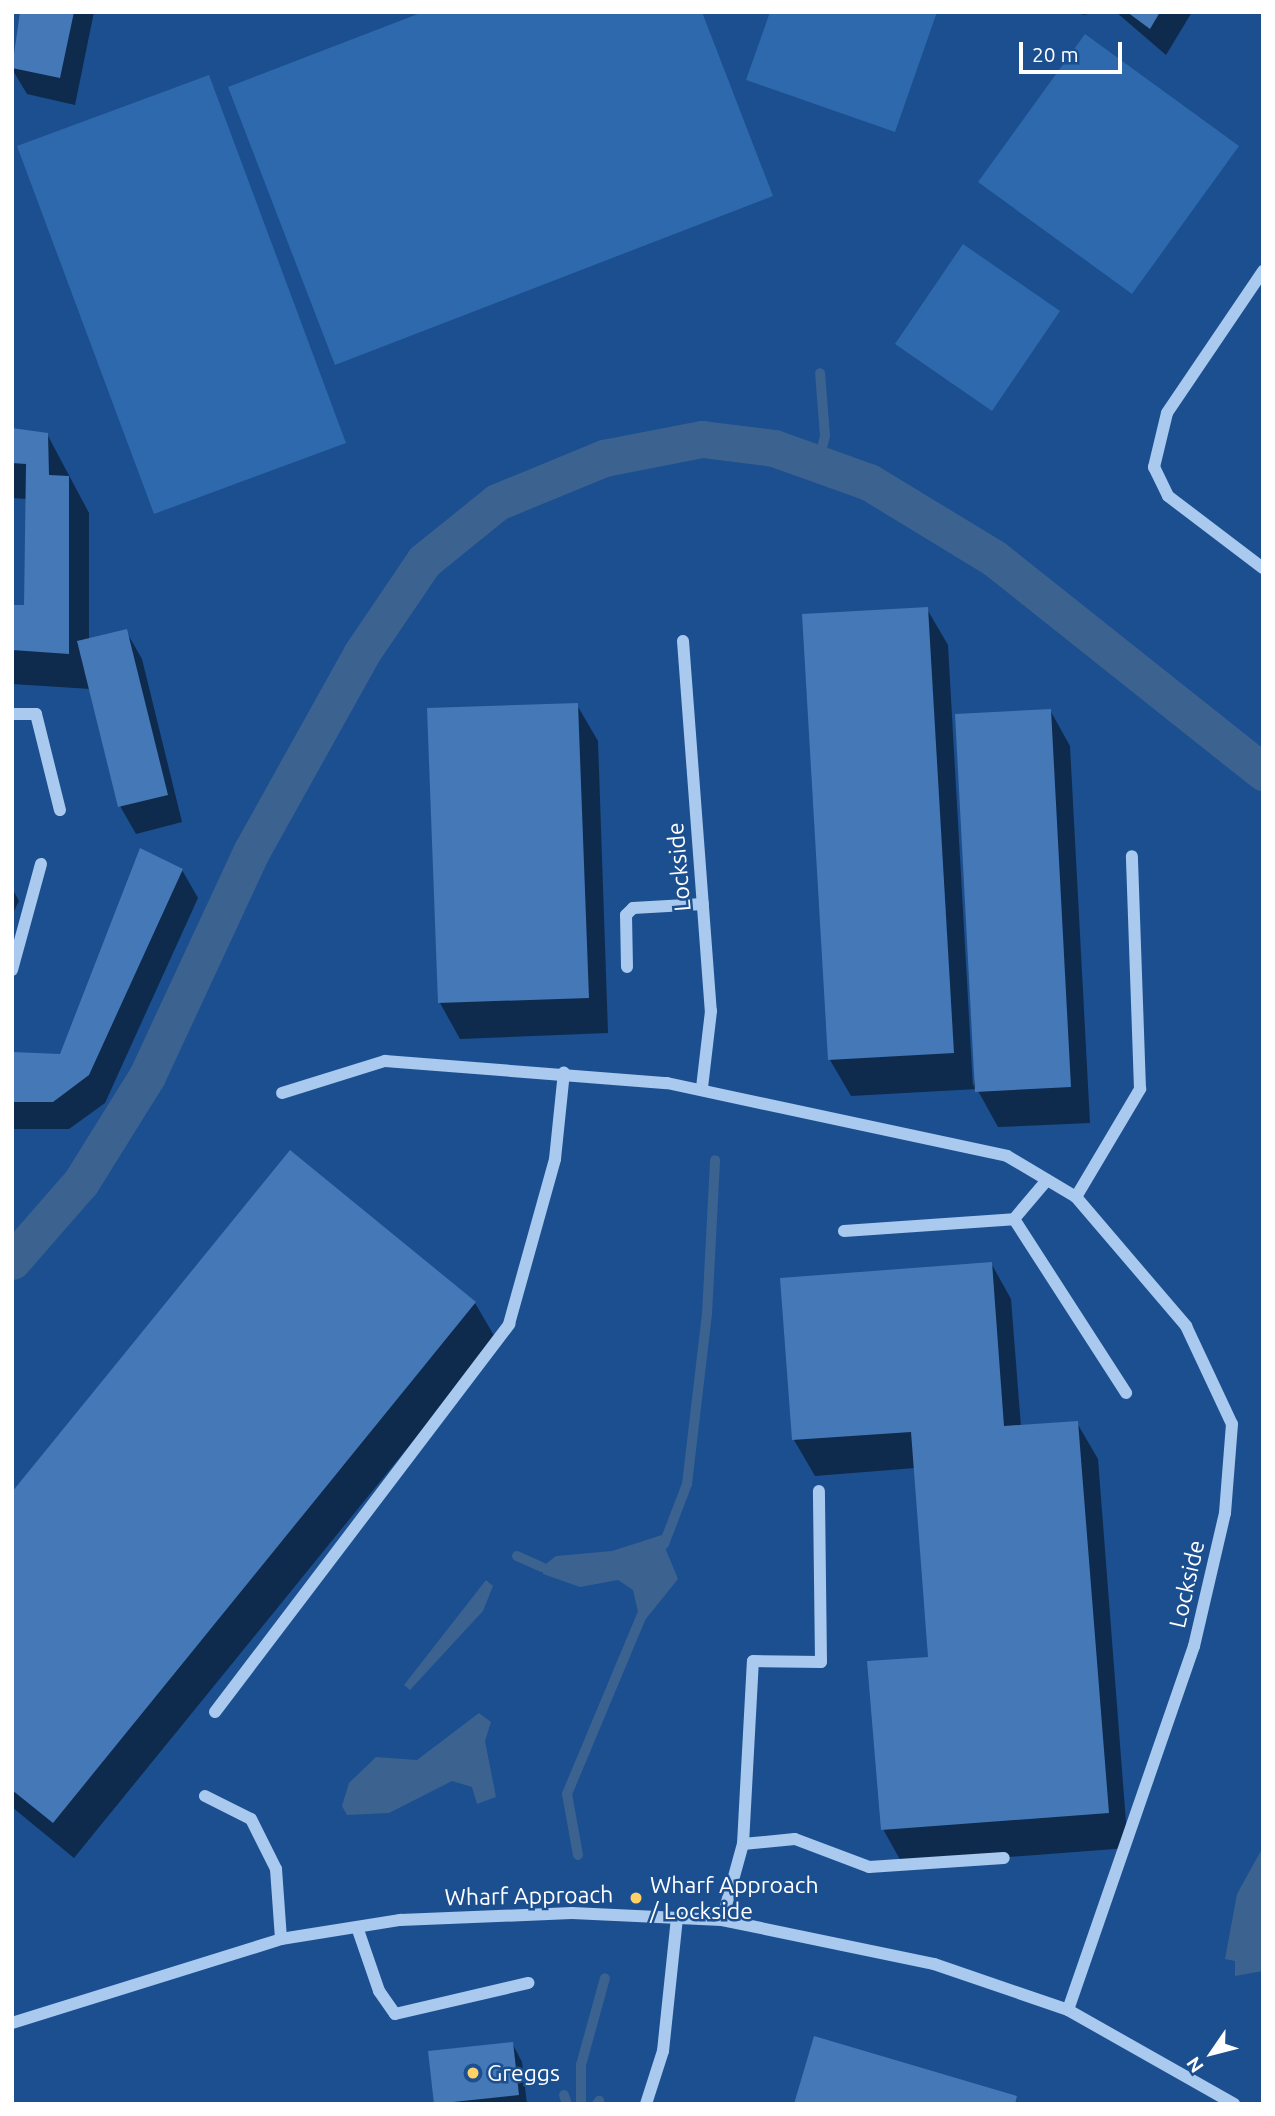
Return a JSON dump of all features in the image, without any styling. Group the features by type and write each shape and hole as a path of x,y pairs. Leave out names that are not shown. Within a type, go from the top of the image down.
{"street":[{"path":"1263,271 1167,414 1154,467 1168,496 1263,568"},
{"name":"Lockside","path":"683,642 711,1011 702,1088"},
{"path":"12,714 36,714 60,810"},
{"path":"1076,1197 1140,1089 1132,856"},
{"path":"12,970 41,864"},
{"path":"627,967 626,915 633,908 703,904"},
{"name":"Lockside","path":"282,1093 385,1061 564,1072 702,1088 1007,1156 1076,1197 1186,1326 1232,1424 1225,1513 1195,1646 1068,2010"},
{"path":"215,1712 509,1324 555,1159 564,1072"},
{"path":"844,1231 1014,1219 1047,1180"},
{"path":"1014,1219 1126,1393"},
{"path":"722,1920 743,1844 753,1661 821,1662 819,1491"},
{"path":"205,1796 251,1819 276,1869 281,1939"},
{"path":"743,1844 795,1839 869,1867 1004,1858"},
{"name":"Wharf Approach","path":"12,2023 281,1939 357,1927 572,1913 722,1920 934,1964 1068,2010 1234,2104"},
{"path":"646,2104 663,2050 677,1918"},
{"path":"357,1927 379,1992 395,2014 528,1983"}],"shaded area":[{"path":"423,12 702,12 773,196 335,365 228,87"},
{"path":"770,12 937,12 895,132 746,80"},
{"path":"1085,34 1239,146 1132,294 978,182"},
{"path":"209,75 346,443 154,514 17,146"},
{"path":"963,244 1060,311 992,411 895,344"},
{"path":"668,1533 666,1550 678,1579 641,1625 633,1590 618,1580 580,1587 543,1574 542,1567 556,1556 612,1551"},
{"path":"486,1580 493,1586 483,1611 410,1690 404,1685"},
{"path":"479,1713 491,1722 485,1741 496,1797 477,1804 472,1787 452,1781 389,1813 347,1815 342,1806 349,1783 376,1757 417,1760"},
{"path":"1263,1847 1263,1971 1235,1976 1235,1961 1225,1959 1237,1894"}],"building":[{"path":"20,12 74,12 60,78 12,68"},
{"path":"1127,12 1160,12 1150,29"},
{"path":"12,428 48,433 49,475 69,476 69,654 12,650 12,605 24,605 26,464 12,463"},
{"path":"928,607 954,1053 828,1060 802,614"},
{"path":"127,629 168,795 118,807 77,641"},
{"path":"578,703 589,998 438,1003 427,708"},
{"path":"1051,709 1071,1087 975,1092 955,714"},
{"path":"140,848 183,869 89,1075 53,1102 12,1102 12,1052 60,1054"},
{"path":"290,1150 476,1302 53,1823 12,1790 12,1492"},
{"path":"992,1262 1004,1426 1078,1421 1109,1813 881,1830 867,1661 928,1657 911,1432 792,1440 780,1278"},
{"path":"814,2036 1017,2096 1015,2104 794,2104"},
{"name":"Greggs","path":"513,2042 519,2095 434,2104 428,2051"}],"waterway":[{"path":"818,464 825,436 820,373"},
{"path":"12,1261 81,1182 147,1076 251,852 361,654 424,561 497,502 604,458 702,439 774,448 869,482 994,558 1263,772"},
{"path":"664,1544 687,1484 707,1314 715,1160"},
{"path":"517,1556 542,1567"},
{"path":"578,1855 567,1794 643,1612"},
{"path":"581,2104 581,2065 605,1978"},
{"path":"564,2095 567,2104"}],"place":[{"name":"Wharf Approach / Lockside","path":"636,1898"},
{"name":"Greggs","path":"473,2073"}]}
